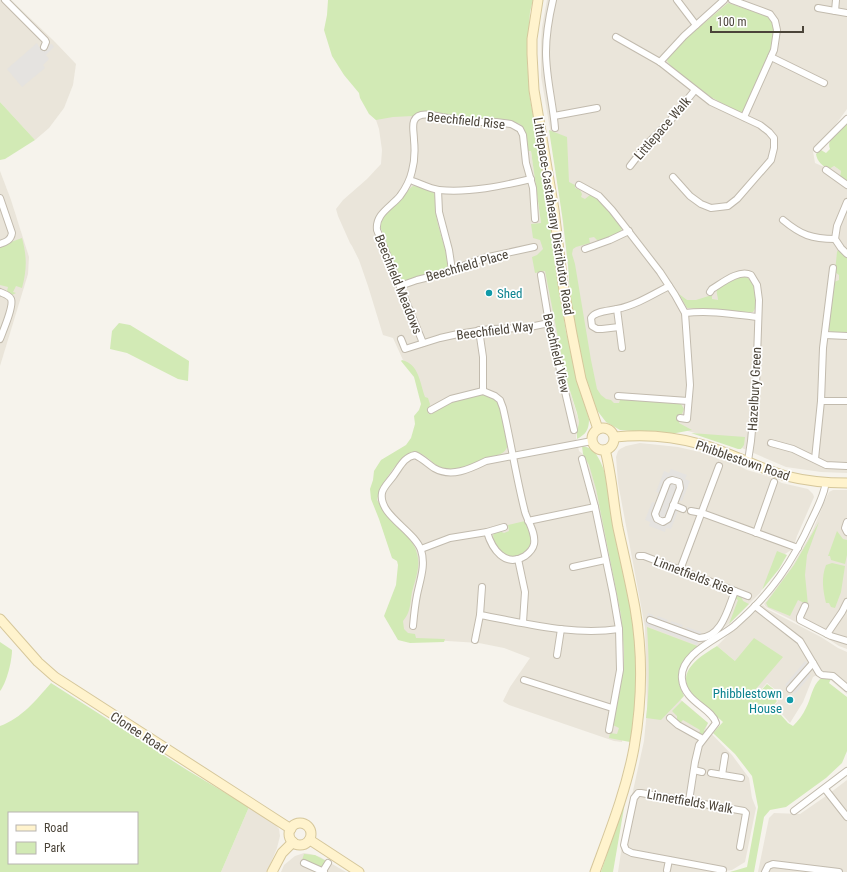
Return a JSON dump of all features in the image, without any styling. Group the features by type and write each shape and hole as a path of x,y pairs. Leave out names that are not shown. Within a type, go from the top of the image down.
{"street":[{"path":"5,0 45,40 46,42 44,47"},
{"name":"Littlepace-Castaheany Distributor Road","path":"538,0 532,39 534,90 554,210 562,276 572,334 581,379 598,429"},
{"path":"553,0 547,33 546,52 547,72 555,128"},
{"path":"677,0 696,24"},
{"path":"660,62 696,24 724,0"},
{"path":"732,0 766,12 772,17 776,26 777,35 771,57 744,117"},
{"path":"835,11 836,0"},
{"path":"818,8 847,13"},
{"path":"616,37 660,62 711,102 744,117 770,132 774,138 774,148 771,160 732,204 724,208 707,207 696,201 673,177"},
{"path":"771,57 824,83"},
{"name":"Littlepace Walk","path":"630,166 647,144 670,120 695,90"},
{"path":"554,116 597,108"},
{"name":"Beechfield Rise","path":"416,118 424,114 470,122 496,122 516,126 522,135 524,154 533,188 535,219"},
{"name":"Beechfield Meadows","path":"416,118 414,121 415,159 410,180 399,197 380,217 377,224 378,230 423,343"},
{"path":"817,149 847,119"},
{"path":"826,170 847,185"},
{"path":"410,180 438,190 496,187 531,179"},
{"path":"579,185 595,193 602,199 629,231 669,286 684,313 690,385 687,419 680,418"},
{"path":"438,190 439,212 449,250 452,270"},
{"path":"0,198 3,215 12,233 12,236 8,240 0,244"},
{"path":"847,202 837,226 835,239 847,254"},
{"path":"783,220 797,232 820,239 835,239"},
{"path":"586,249 629,231"},
{"name":"Beechfield Place","path":"400,286 452,270 484,258 534,247"},
{"path":"815,459 821,401 824,335 835,277 833,268"},
{"name":"Hazelbury Green","path":"710,292 712,289 731,278 745,273 749,274 755,281 758,289 759,300 757,317 756,388 748,461"},
{"name":"Beechfield View","path":"542,275 549,323 574,430"},
{"path":"619,327 597,329 592,326 592,316 636,303 669,286"},
{"path":"0,292 10,297 12,304 0,339"},
{"path":"617,309 622,348"},
{"path":"684,313 700,311 757,317"},
{"name":"Beechfield Way","path":"401,339 405,349 440,338 479,330 526,328 549,323"},
{"path":"479,330 483,358 483,391"},
{"path":"824,335 847,336"},
{"path":"431,410 436,404 483,391 500,400 534,544 528,554 513,560 506,558 495,551 491,545 487,532"},
{"path":"618,396 688,401"},
{"path":"821,401 847,401"},
{"path":"598,429 608,429 611,431 615,437 611,447 605,450 598,449 593,444 593,434 598,429"},
{"name":"Phibblestown Road","path":"615,437 643,435 700,443 785,476 808,481 847,483"},
{"path":"413,626 416,596 423,569 421,549 412,537 382,505 382,494 384,489 404,461 409,456 415,455 442,472 460,472 486,461 592,441"},
{"path":"770,443 788,447 829,465 846,466"},
{"path":"595,872 615,818 634,748 640,682 639,647 635,609 615,514 605,450"},
{"path":"582,459 595,508 619,629 620,670 609,730"},
{"path":"680,570 720,466"},
{"path":"669,480 679,482 680,486 673,505 667,520 663,522 655,518 655,514 669,480"},
{"path":"756,533 774,482"},
{"path":"689,801 699,745 715,725 716,721 683,688 681,678 682,670 694,653 726,632 755,606 786,568 798,548 821,500 826,482"},
{"path":"673,505 683,509"},
{"path":"528,521 595,508"},
{"path":"691,511 702,513 798,548"},
{"path":"847,522 845,528 847,532"},
{"path":"421,549 450,538 487,532 504,527"},
{"name":"Linnetfields Rise","path":"639,556 644,556 748,596"},
{"path":"518,559 525,592 523,622"},
{"path":"573,567 606,560"},
{"path":"475,640 480,615 482,587"},
{"path":"650,620 699,638 704,638 720,626 734,591"},
{"path":"827,634 847,602"},
{"path":"755,606 800,641 822,676 833,676 847,688"},
{"path":"805,606 800,620 827,634 847,641"},
{"path":"480,615 561,629 606,631 619,629"},
{"name":"Clonee Road","path":"0,619 38,662 55,677 291,829"},
{"path":"556,655 561,629"},
{"path":"790,689 813,663"},
{"path":"524,680 612,708"},
{"path":"670,718 678,725 703,740"},
{"path":"722,775 725,756"},
{"path":"694,770 702,772"},
{"path":"794,811 847,771"},
{"path":"710,773 742,778"},
{"path":"825,789 847,817"},
{"name":"Linnetfields Walk","path":"723,870 632,853 626,850 624,845 634,798 638,793 641,793 744,811 746,814 746,819 740,847"},
{"path":"299,824 307,826 311,834 310,840 302,845 296,844 293,842 290,835 291,829 299,824"},
{"path":"310,840 359,872"},
{"path":"272,872 282,853 293,842"},
{"path":"667,870 669,860"},
{"path":"304,863 323,872 328,863"},
{"path":"765,872 768,866 773,864 839,872"}],"shaded area":[{"path":"0,0 11,0 76,64 73,85 64,108 49,128 35,140 0,102"},
{"path":"547,0 847,0 847,109 826,138 813,151 815,163 824,167 834,166 841,171 840,176 847,181 847,473 821,472 786,467 728,442 597,406 568,265 556,165 541,76 542,27"},
{"path":"37,43 39,47 52,44 54,47 46,55 49,59 43,65 45,68 22,87 7,69"},
{"path":"365,100 525,117 541,223 570,391 579,422 576,437 579,451 584,455 593,472 625,633 624,728 622,742 614,741 504,702 503,701 510,687 530,658 504,648 479,643 400,638 399,586 401,565 372,493 411,444 423,406 416,379 403,360 393,338 383,335 359,260 350,243 336,209 343,200 367,179 381,164 382,150 379,129 376,120"},
{"path":"0,171 29,257 28,274 0,366"},
{"path":"640,443 678,447 713,455 782,483 808,489 814,497 793,549 780,557 760,593 729,624 687,653 678,665 677,696 708,723 706,728 732,755 749,778 752,798 756,808 745,862 732,870 715,872 618,872 627,813 644,741 647,710 645,627 618,483 616,457 620,449"},
{"path":"671,469 687,475 685,479 690,481 682,501 678,500 674,510 678,511 671,529 666,528 665,532 649,526 650,522 645,520 652,502 656,503 659,493 656,492 664,471 669,473"},
{"path":"833,490 847,490 847,649 766,607 764,604 793,565 812,532 829,492"},
{"name":"Phibblestown House","path":"763,605 767,609 847,652 847,694 827,677 817,675 813,677 803,702 790,723 774,705 778,701 773,696 777,691 767,683 758,693 754,690 735,661 717,646"},
{"path":"648,613 653,615 656,619 658,616 668,620 666,623 670,624 671,621 683,625 681,628 685,630 687,627 701,632 697,645 645,625"},
{"path":"805,661 812,668 807,673 811,675 795,694 785,685"},
{"path":"847,780 847,872 758,872 769,818 774,813 800,814"},
{"path":"249,807 275,824 279,829 280,836 277,848 267,872 221,872"},
{"path":"304,853 320,857 346,872 281,872 284,865 295,856"}],"green space":[{"path":"328,0 533,0 530,12 527,59 530,99 542,160 566,332 589,419 586,431 577,439 579,422 566,378 545,271 535,273 532,257 537,255 543,249 540,240 533,238 531,224 541,223 531,151 527,151 523,128 520,124 505,119 468,119 425,111 413,116 376,120 369,114 360,98 359,93 344,75 332,56 324,30"},
{"path":"728,3 768,17 774,29 774,39 768,58 746,107 742,112 738,112 709,96 672,67 667,61 668,58 689,36"},
{"path":"0,102 35,140 5,159 0,160"},
{"path":"847,123 847,181 840,176 841,171 834,166 829,169 822,165 817,159 816,154 821,150 826,153 830,149 830,141 837,131"},
{"path":"549,130 567,137 569,182 575,185 575,188 580,190 582,194 581,197 585,199 590,195 599,200 622,228 620,233 600,241 594,237 589,238 590,243 576,247 573,249 572,254 597,389 601,395 614,403 619,403 620,400 624,398 681,404 684,409 682,414 679,415 679,423 692,430 671,434 620,430 606,422 596,409 591,398 582,366 571,309 563,221"},
{"path":"413,186 426,189 434,194 437,220 448,266 445,269 435,273 402,281 380,226 382,218 385,214"},
{"path":"22,238 26,257 25,275 22,288 16,286 13,292 16,293 12,295 7,291 8,287 0,285 0,246"},
{"path":"838,250 847,257 847,332 831,332 828,327 834,282 839,280 839,275 835,272"},
{"path":"743,276 751,281 756,292 756,303 753,312 687,308 679,294 687,300 696,300 712,295 712,299 718,300 718,288"},
{"path":"119,323 130,325 189,361 188,381 178,379 127,353 110,349 112,331"},
{"path":"401,361 408,362 418,375 425,397 428,398 430,404 428,414 465,398 475,395 485,395 493,398 499,405 505,424 508,445 504,452 486,458 465,468 456,470 445,469 419,453 412,453 406,456 393,469 382,486 377,500 412,542 418,558 418,571 412,592 410,607 408,614 403,621 404,629 408,633 415,634 416,638 445,639 444,642 410,643 398,640 384,616 396,585 398,565 397,561 392,558 371,499 370,489 374,471 381,460 406,445 411,438 415,424 414,416 419,410 421,404 414,377"},
{"path":"691,433 745,437 744,445 741,449 738,449"},
{"path":"582,446 589,448 596,454 604,469 612,520 633,625 636,671 632,738 630,742 609,738 610,733 617,734 619,728 613,725 624,666 621,615 596,489 589,465 583,454"},
{"path":"525,521 532,539 528,550 523,554 514,557 506,555 500,551 493,539 494,534 497,531 504,533 509,531 508,525"},
{"path":"819,522 807,555 805,575 808,605 798,600 790,616 768,607 766,603 794,565"},
{"path":"837,531 843,539 847,540 847,555 845,564 831,560 830,556 828,556"},
{"path":"777,551 787,555 779,569 762,590"},
{"path":"832,563 845,566 841,592 835,608 831,607 829,603 826,603 823,584 823,575 826,565"},
{"path":"741,596 743,601 749,604 729,624 738,600 734,598"},
{"path":"647,627 700,647 681,668 679,684 684,696 661,720 646,718 649,673"},
{"path":"754,638 783,657 755,690 758,694 767,684 776,691 773,696 777,701 773,706 788,723 793,726 800,718 808,704 815,685 820,679 831,679 829,683 847,697 847,751 842,763 826,778 786,807 770,810 764,817 754,872 730,872 747,867 758,807 752,776 735,754 713,733 723,722 691,693 687,685 686,678 692,665 704,654 717,646 735,661"},
{"path":"0,642 12,650 9,671 0,691"},
{"path":"51,683 187,770 249,807 221,872 0,872 0,726 8,723 34,702"},
{"path":"682,701 708,723 704,730 706,733 703,735 699,734 700,730 683,720 680,723 677,720 677,716 672,711"},
{"path":"624,802 613,872 601,872"},
{"path":"304,854 315,855 326,861 322,866 317,866 302,860"}],"place":[{"name":"Shed","path":"489,293"},
{"name":"Phibblestown House","path":"790,700"}]}
